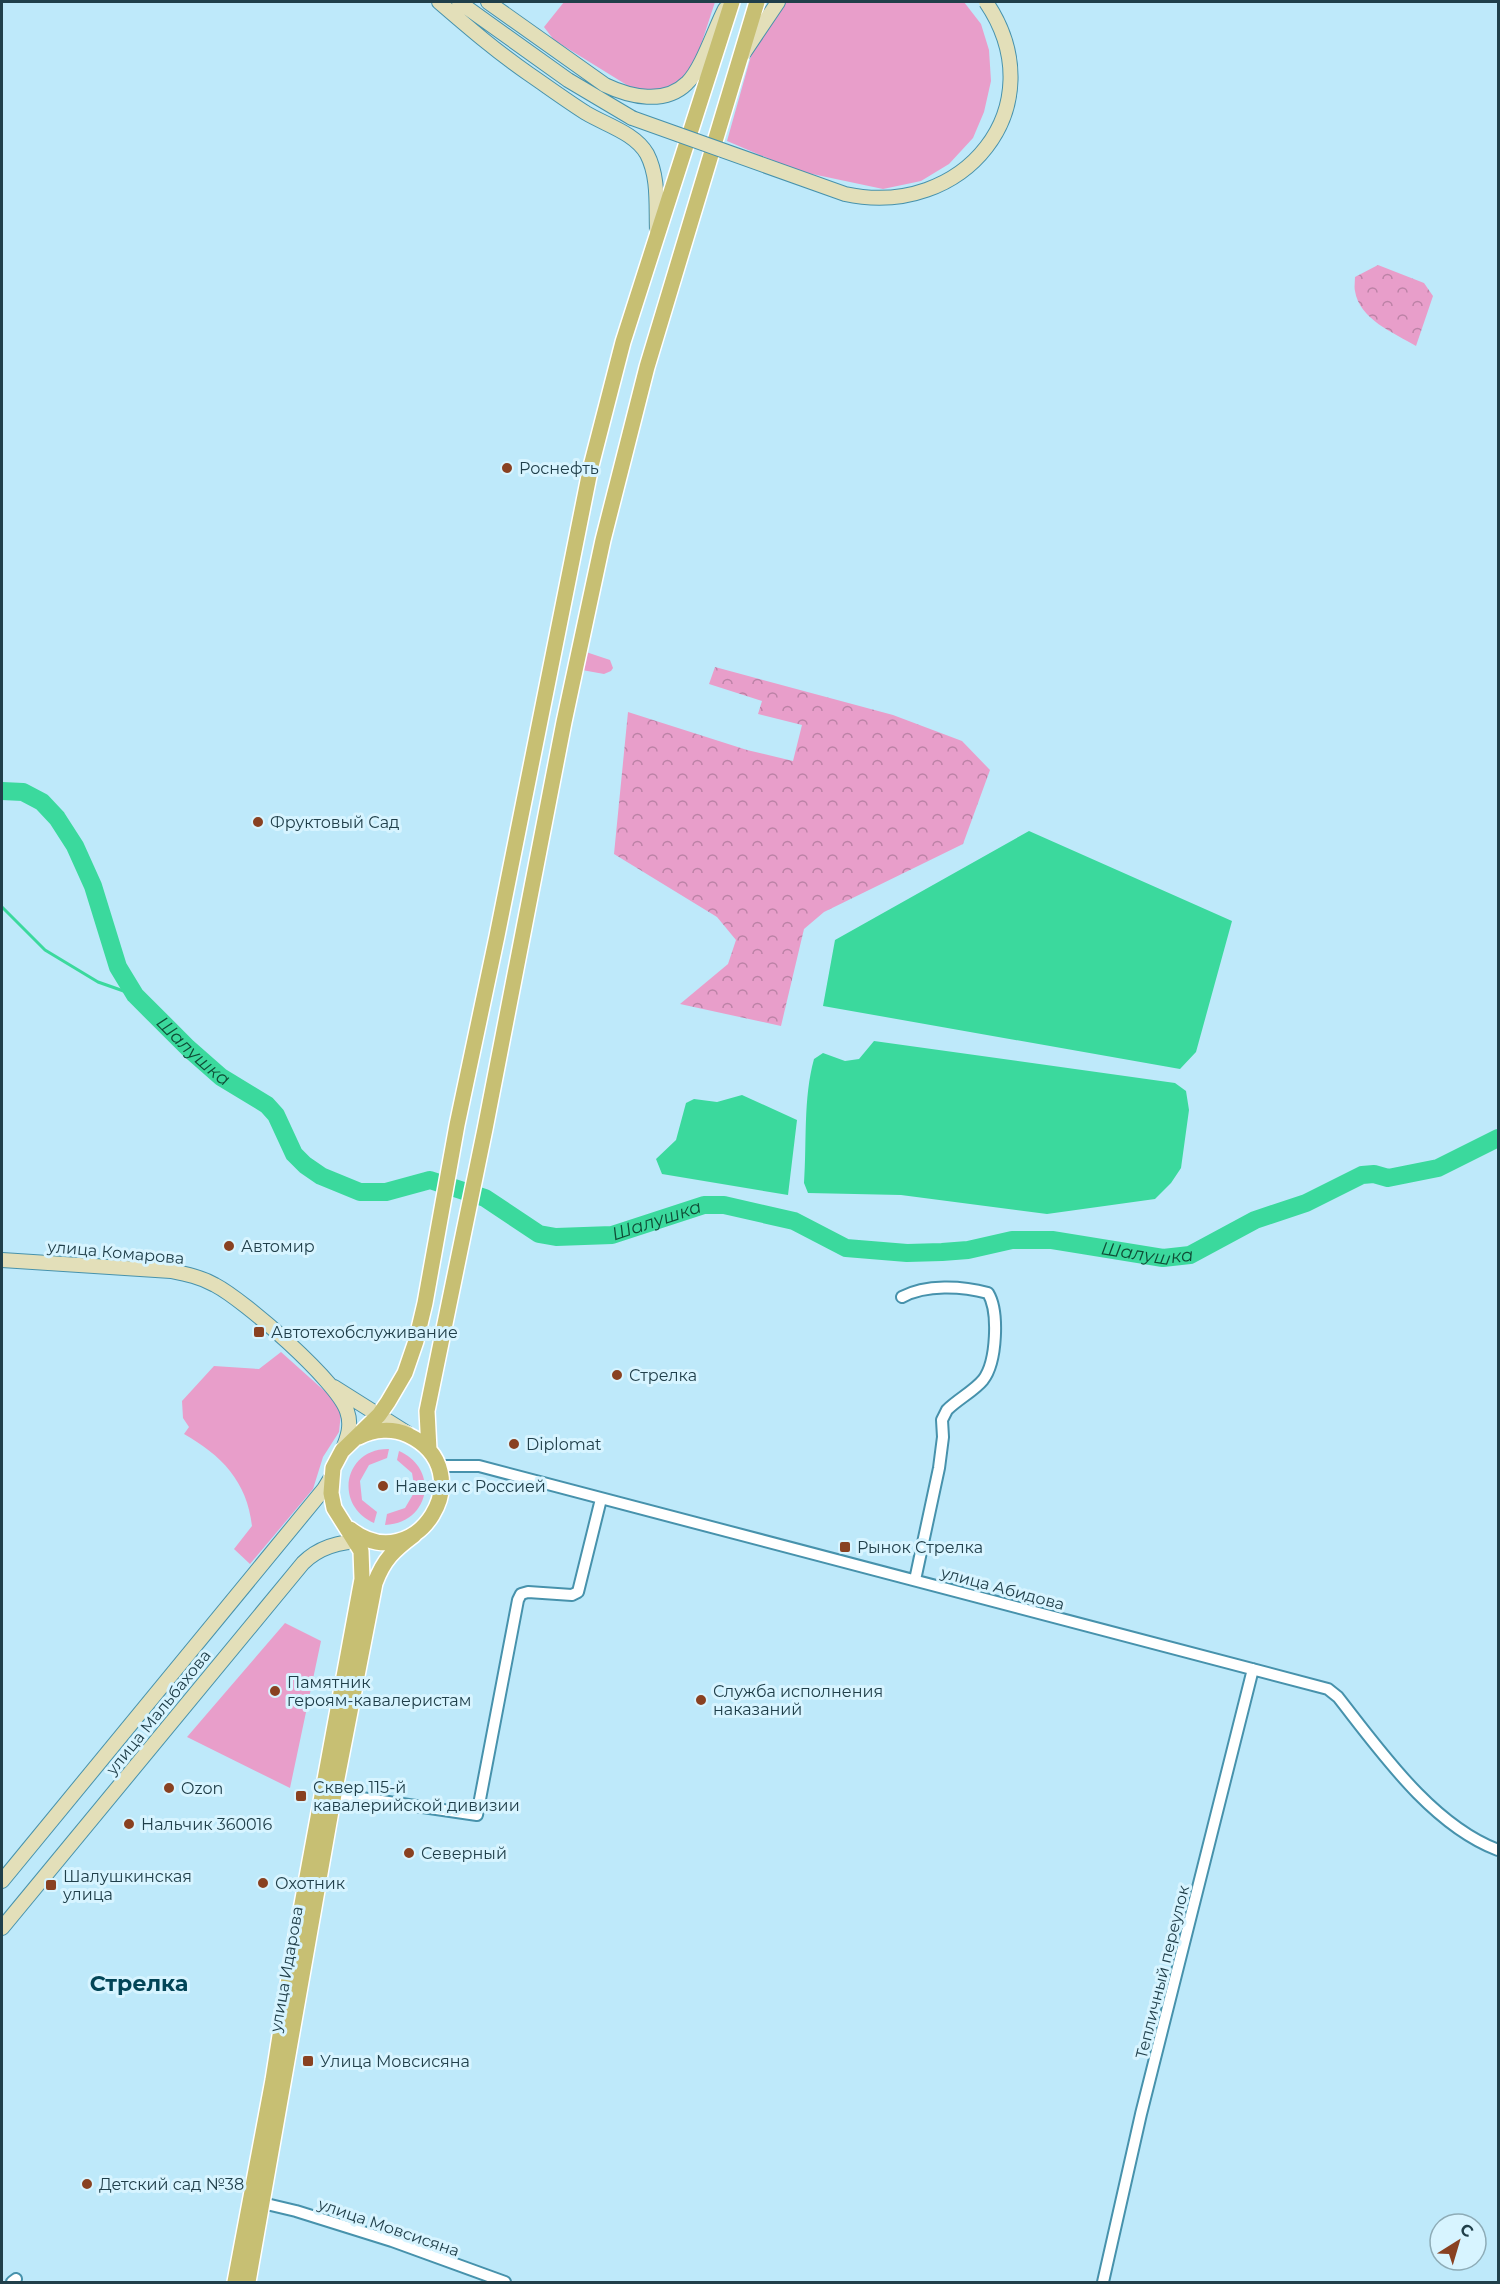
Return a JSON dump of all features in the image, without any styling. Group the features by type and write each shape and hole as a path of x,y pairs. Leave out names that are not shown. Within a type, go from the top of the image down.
{"main road":[{"path":"440,2 481,38 528,73 587,113 631,137 642,148 651,164 655,178 657,235"},
{"path":"459,2 568,80 632,118 845,194 883,199 920,193 948,181 972,163 991,140 1005,113 1010,86 1008,57 997,19 986,2"},
{"path":"488,2 605,85 622,93 648,97 669,93 688,83 730,2"},
{"path":"356,1541 334,1508 330,1479 333,1468 346,1447 379,1415 399,1383 413,1352 422,1319 457,1125 507,891 591,466 613,377 730,2"},
{"path":"429,1450 427,1411 459,1261 566,712 603,540 647,367 757,2"},
{"path":"738,60 778,2"},
{"name":"улица Комарова","path":"2,1260 171,1271 191,1275 213,1284 240,1302 332,1386"},
{"path":"332,1386 416,1439 429,1450 439,1466 442,1482 441,1498 431,1519 414,1535 401,1540 387,1542 374,1540 356,1533 342,1520"},
{"path":"332,1386 344,1403 350,1424 346,1447"},
{"path":"346,1447 362,1435 375,1431 403,1432 416,1439"},
{"name":"улица Мальбахова","path":"2,1881 324,1490 330,1479"},
{"name":"улица Идарова","path":"234,2283 256,2202 375,1583 385,1561 392,1552 414,1535"},
{"name":"улица Мальбахова","path":"2,1928 303,1563 319,1551 343,1542 374,1540"},
{"name":"улица Идарова","path":"248,2283 256,2202 293,1953 362,1579 361,1551 356,1541"}],"street":[{"path":"902,1297 913,1291 927,1290 965,1289 988,1293 992,1299 994,1337 992,1359 985,1377 943,1416 939,1467 915,1580"},
{"name":"улица Абидова","path":"439,1466 479,1466 1330,1690 1409,1785 1470,1838 1498,1850"},
{"path":"334,1794 477,1815 518,1600 521,1594 528,1592 572,1594 578,1592 602,1499"},
{"name":"Тепличный переулок","path":"1103,2283 1141,2114 1253,1669"},
{"name":"улица Мовсисяна","path":"256,2202 392,2241 477,2278 506,2283"}],"green space":[{"path":"564,2 715,2 697,57 683,79 662,89 638,91 554,40 544,27"},
{"path":"786,2 964,2 981,24 989,50 991,81 984,112 973,138 949,164 921,181 883,189 798,171 727,141 752,52"},
{"path":"1378,265 1424,283 1433,296 1416,346 1379,324 1363,310 1358,301 1355,277"},
{"path":"586,652 610,660 613,668 611,671 604,674 582,670"},
{"path":"715,667 893,715 962,741 990,770 963,844 824,912 804,929 781,1026 680,1004 728,964 736,940 717,917 614,854 628,712 747,750 793,761 802,725 758,714 762,701 709,684"},
{"path":"281,1352 338,1403 341,1413 339,1432 323,1457 313,1489 250,1564 234,1549 252,1526 244,1496 230,1471 220,1460 184,1434 189,1427 183,1418 182,1401 214,1366 259,1369"},
{"path":"389,1449 387,1458 369,1465 360,1481 362,1500 377,1512 374,1523 361,1515 353,1504 349,1491 349,1479 354,1467 362,1458 374,1451"},
{"path":"399,1451 412,1459 420,1470 424,1482 424,1494 420,1505 412,1515 400,1522 385,1525 387,1514 405,1508 415,1491 412,1473 397,1460"},
{"name":"Сквер 115-й кавалерийской дивизии","path":"285,1623 321,1641 290,1788 187,1737"}],"shaded area":[{"path":"1029,831 1232,921 1196,1052 1180,1069 823,1006 835,940"},
{"path":"874,1041 1175,1083 1186,1091 1189,1110 1181,1168 1171,1183 1155,1199 1047,1214 901,1195 808,1193 804,1183 806,1121 808,1089 814,1059 823,1053 845,1061 859,1059"},
{"path":"742,1095 797,1120 788,1195 662,1174 656,1159 676,1140 686,1103 694,1099 717,1102"}],"waterway":[{"name":"Шалушка","path":"2,791 23,792 42,802 57,818 75,846 93,886 118,967 135,995 221,1077 267,1105 276,1115 294,1154 305,1165 321,1176 360,1192 386,1192 430,1180 485,1198 539,1234 556,1237 612,1235 704,1205 724,1205 794,1221 846,1248 907,1253 942,1252 968,1250 1012,1240 1052,1240 1163,1258 1190,1255 1255,1220 1306,1203 1362,1175 1374,1174 1388,1178 1438,1168 1498,1138"},
{"path":"2,907 45,950 98,982 135,995"}],"place":[{"name":"Роснефть","path":"507,468"},
{"name":"Фруктовый Сад","path":"258,822"},
{"name":"Автомир","path":"229,1246"},
{"name":"Автотехобслуживание","path":"259,1332"},
{"name":"Стрелка","path":"617,1375"},
{"name":"Diplomat","path":"514,1444"},
{"name":"Навеки с Россией","path":"383,1486"},
{"name":"Рынок Стрелка","path":"845,1547"},
{"name":"Памятник героям-кавалеристам","path":"275,1691"},
{"name":"Служба исполнения наказаний","path":"701,1700"},
{"name":"Ozon","path":"169,1788"},
{"name":"Сквер 115-й кавалерийской дивизии","path":"301,1796"},
{"name":"Нальчик 360016","path":"129,1824"},
{"name":"Северный","path":"409,1853"},
{"name":"Охотник","path":"263,1883"},
{"name":"Шалушкинская улица","path":"51,1885"},
{"name":"Улица Мовсисяна","path":"308,2061"},
{"name":"Детский сад №38","path":"87,2184"}],"district":[{"name":"Стрелка","path":"139,1983"}]}
